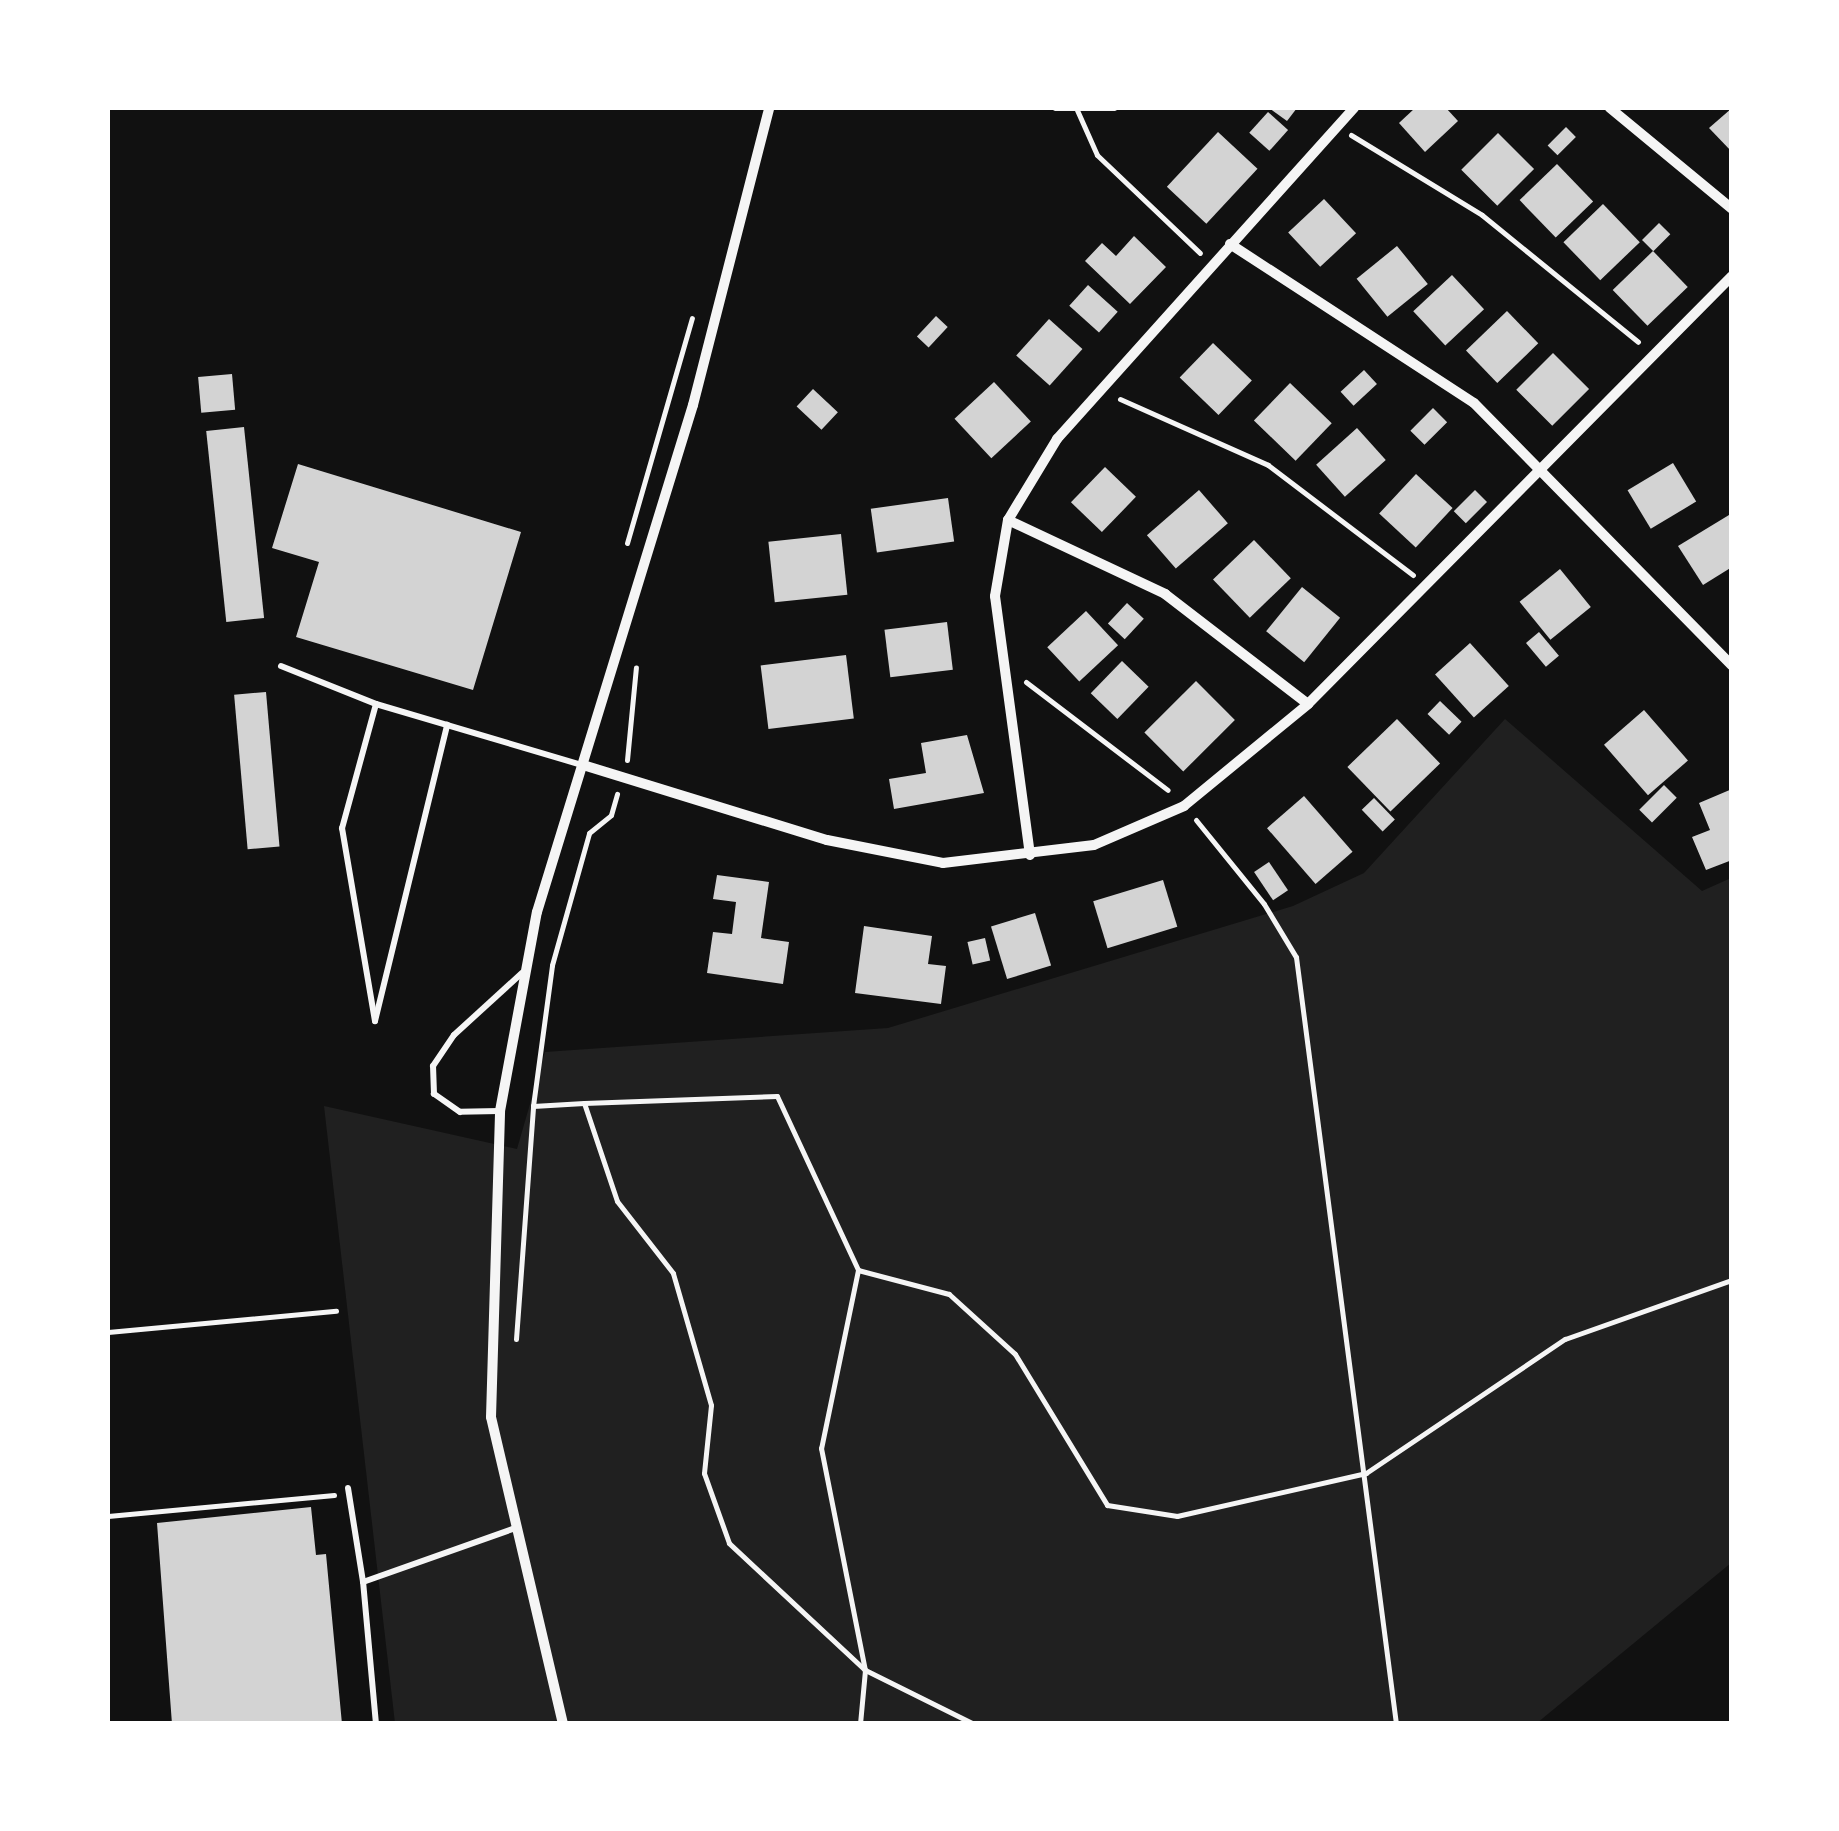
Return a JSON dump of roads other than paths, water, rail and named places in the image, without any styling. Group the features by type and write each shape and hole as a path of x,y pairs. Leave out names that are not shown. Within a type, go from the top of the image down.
{"street":[{"path":"563,1724 513,1529 490,1417 500,1112 522,973 698,387 769,108"},
{"path":"1030,855 995,596 1008,520 1057,439 1210,262 1354,108"},
{"path":"1610,108 1732,209"},
{"path":"1230,244 1474,404 1732,666"},
{"path":"583,765 827,840 943,863 1094,845 1184,806 1308,704 1732,276"},
{"path":"1008,520 1166,594 1308,704"}],"lane":[{"path":"281,666 376,704 583,765"},
{"path":"376,704 342,828 375,1021 447,724"},
{"path":"500,1112 460,1112 434,1094 433,1066 454,1035 522,973"},
{"path":"348,1491 363,1582 376,1724"},
{"path":"363,1582 513,1529"}]}
